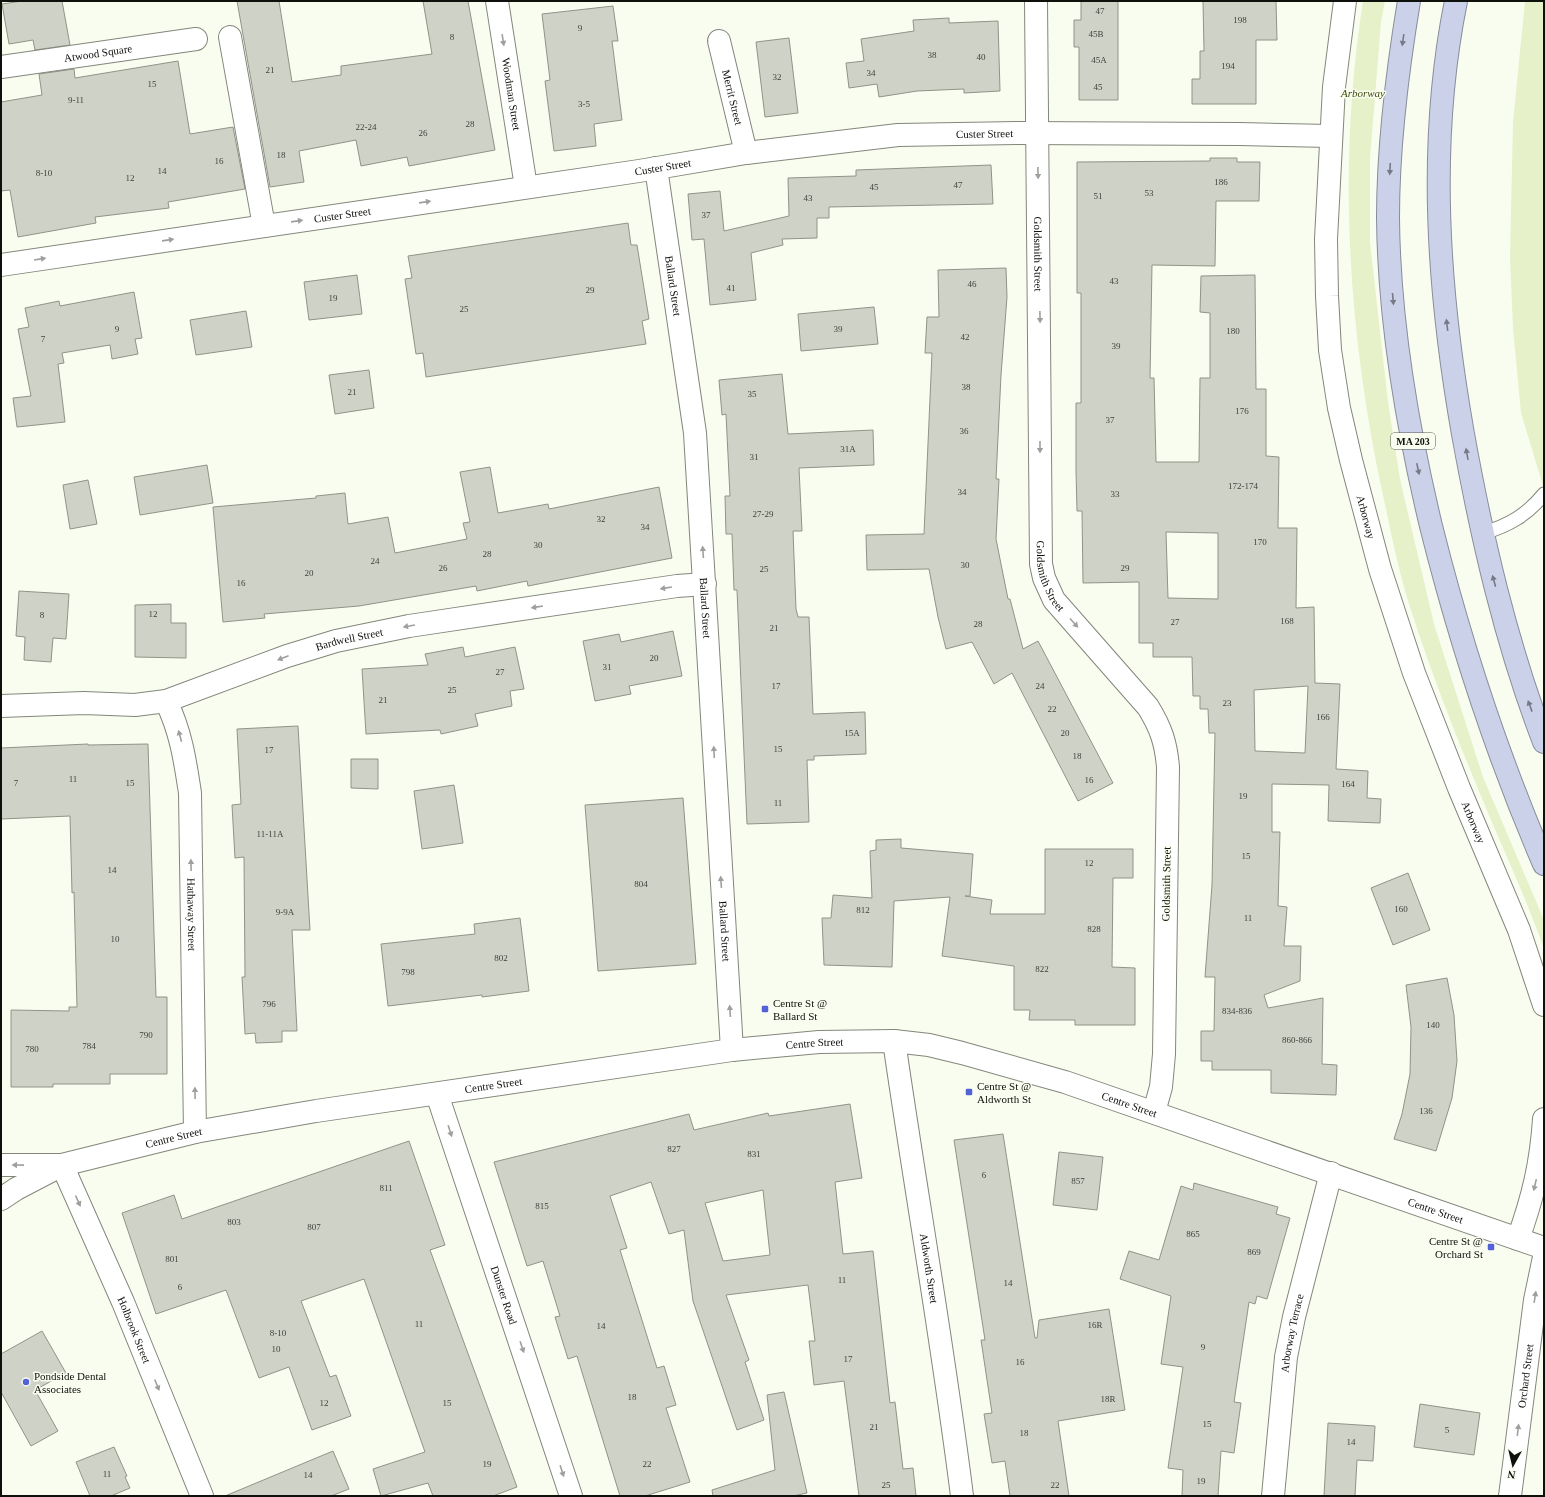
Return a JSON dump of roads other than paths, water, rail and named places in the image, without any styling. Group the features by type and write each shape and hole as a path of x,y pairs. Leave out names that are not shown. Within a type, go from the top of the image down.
{"highway":[{"name":"MA 203","path":"1409,1 1395,103 1389,203 1391,280 1404,393 1427,508 1462,636 1491,730 1544,864"},
{"path":"1456,1 1448,48 1441,117 1440,204 1446,320 1459,413 1483,533 1511,647 1544,742"}],"street":[{"name":"Woodman Street","path":"497,1 526,187"},
{"name":"Goldsmith Street","path":"1036,1 1041,564 1044,578 1054,600 1148,707 1157,720 1166,745 1168,766 1164,1054 1161,1087 1154,1112"},
{"name":"Arborway","path":"1345,1 1338,50 1330,136 1326,239 1328,327 1339,408 1351,460 1380,569 1414,673 1459,788 1519,930 1544,1006"},
{"path":"230,37 264,226"},
{"name":"Atwood Square","path":"1,67 196,39"},
{"name":"Merrit Street","path":"719,41 746,154"},
{"name":"Custer Street","path":"1,265 826,142 898,135 1239,134 1330,136"},
{"name":"Ballard Street","path":"656,168 695,433 732,1050"},
{"name":"Bardwell Street","path":"1,706 84,703 135,705 166,701 287,656 336,641 409,626 677,586 705,584"},
{"name":"Hathaway Street","path":"166,701 177,723 184,749 190,793 195,1132"},
{"name":"Centre Street","path":"1,1199 16,1189 62,1165 195,1132 316,1111 732,1050 819,1042 894,1041 962,1053 1065,1082 1544,1248"},
{"name":"Aldworth Street","path":"894,1041 916,1192 948,1386 962,1496"},
{"name":"Dunster Road","path":"438,1094 571,1496"},
{"path":"1518,1239 1535,1190 1541,1161 1544,1119"},
{"name":"Centre Street","path":"1,1165 62,1165"},
{"name":"Holbrook Street","path":"62,1165 123,1302 202,1496"},
{"name":"Arborway Terrace","path":"1273,1496 1286,1357 1294,1317 1331,1173"},
{"name":"Orchard Street","path":"1510,1496 1535,1300 1544,1257"}],"lane":[{"path":"1483,533 1500,529 1513,522 1533,507 1544,494"}],"place":[{"name":"Centre St @ Ballard St","path":"765,1009"},
{"name":"Centre St @ Aldworth St","path":"969,1092"},
{"name":"Centre St @ Orchard St","path":"1491,1247"},
{"name":"Pondside Dental Associates","path":"26,1382"}]}
